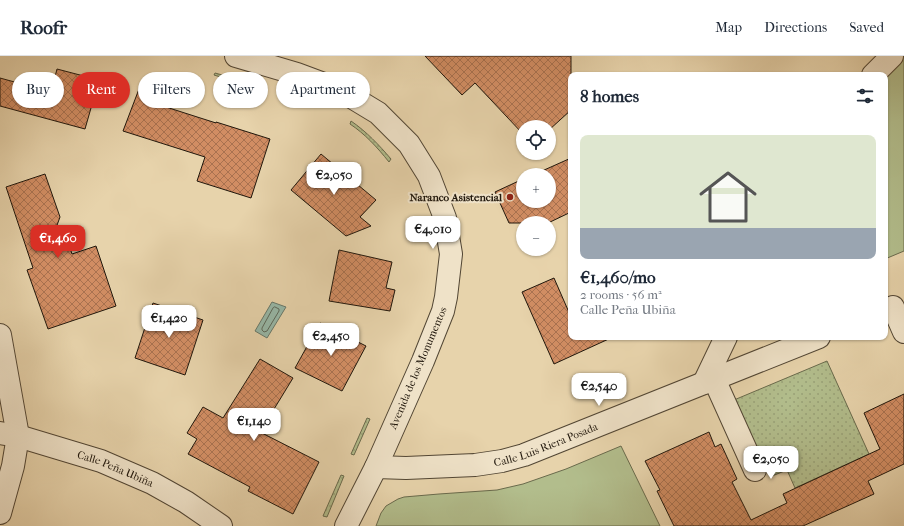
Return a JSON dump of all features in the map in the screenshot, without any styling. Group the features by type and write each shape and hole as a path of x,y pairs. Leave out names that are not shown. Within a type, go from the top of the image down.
{"street":[{"name":"Avenida de los Monumentos","path":"236,56 297,74 340,90 378,112 409,144 429,176 445,218 451,254 443,311 423,361 376,467 346,526"},
{"path":"876,72 892,56"},
{"path":"894,306 904,332"},
{"path":"0,336 13,466 0,513"},
{"path":"725,340 709,381 754,470"},
{"name":"Calle Luis Riera Posada","path":"376,467 406,468 475,465 502,461 524,455 812,340"},
{"name":"Calle Peña Ubiña","path":"9,435 101,461 152,483 186,502 221,526"}],"green space":[{"path":"892,56 904,56 904,251 888,258 888,72 886,72"},
{"path":"351,121 368,134 382,149 391,159 389,162 371,141 350,124"},
{"path":"827,361 869,454 795,488 787,470 772,476 764,458 759,456 734,400"},
{"path":"367,418 370,419 354,455 351,454"},
{"path":"621,446 660,526 376,526 381,513 386,506 404,497 497,490 523,484 566,469"},
{"path":"341,475 344,476 327,517 323,516"}],"water":[{"path":"272,302 286,307 267,338 255,331"}],"building":[{"path":"425,56 571,56 571,72 568,72 568,113 556,124 556,120 516,120 516,127 475,83 462,95"},
{"path":"57,69 72,73 72,108 91,108 85,129 0,106 0,78 12,81 12,108 64,108 64,72 56,72"},
{"path":"138,92 138,108 169,108 270,139 251,198 197,181 205,157 123,131"},
{"path":"321,154 376,200 360,217 371,226 346,236 291,190"},
{"path":"568,159 568,213 556,219 556,216 516,216 516,223 509,223 495,192 516,182 516,208 556,208 556,168 549,168"},
{"path":"45,174 60,217 56,228 64,230 72,254 96,246 116,306 48,329 27,270 33,268 6,187"},
{"path":"339,250 392,262 386,288 395,290 390,311 329,301"},
{"path":"554,278 568,310 568,340 606,340 554,364 522,292"},
{"path":"153,303 203,320 185,375 135,358"},
{"path":"320,323 366,346 342,391 295,368"},
{"path":"260,359 293,378 260,432 319,462 293,514 248,491 250,487 188,454 197,439 187,433 203,407 223,418"},
{"path":"904,394 904,464 868,481 874,494 803,526 674,526 657,491 660,490 645,461 709,432 715,447 721,444 737,479 732,482 751,520 787,503 783,494 880,449 864,413"}],"place":[{"name":"Naranco Asistencial","path":"510,197"}]}
